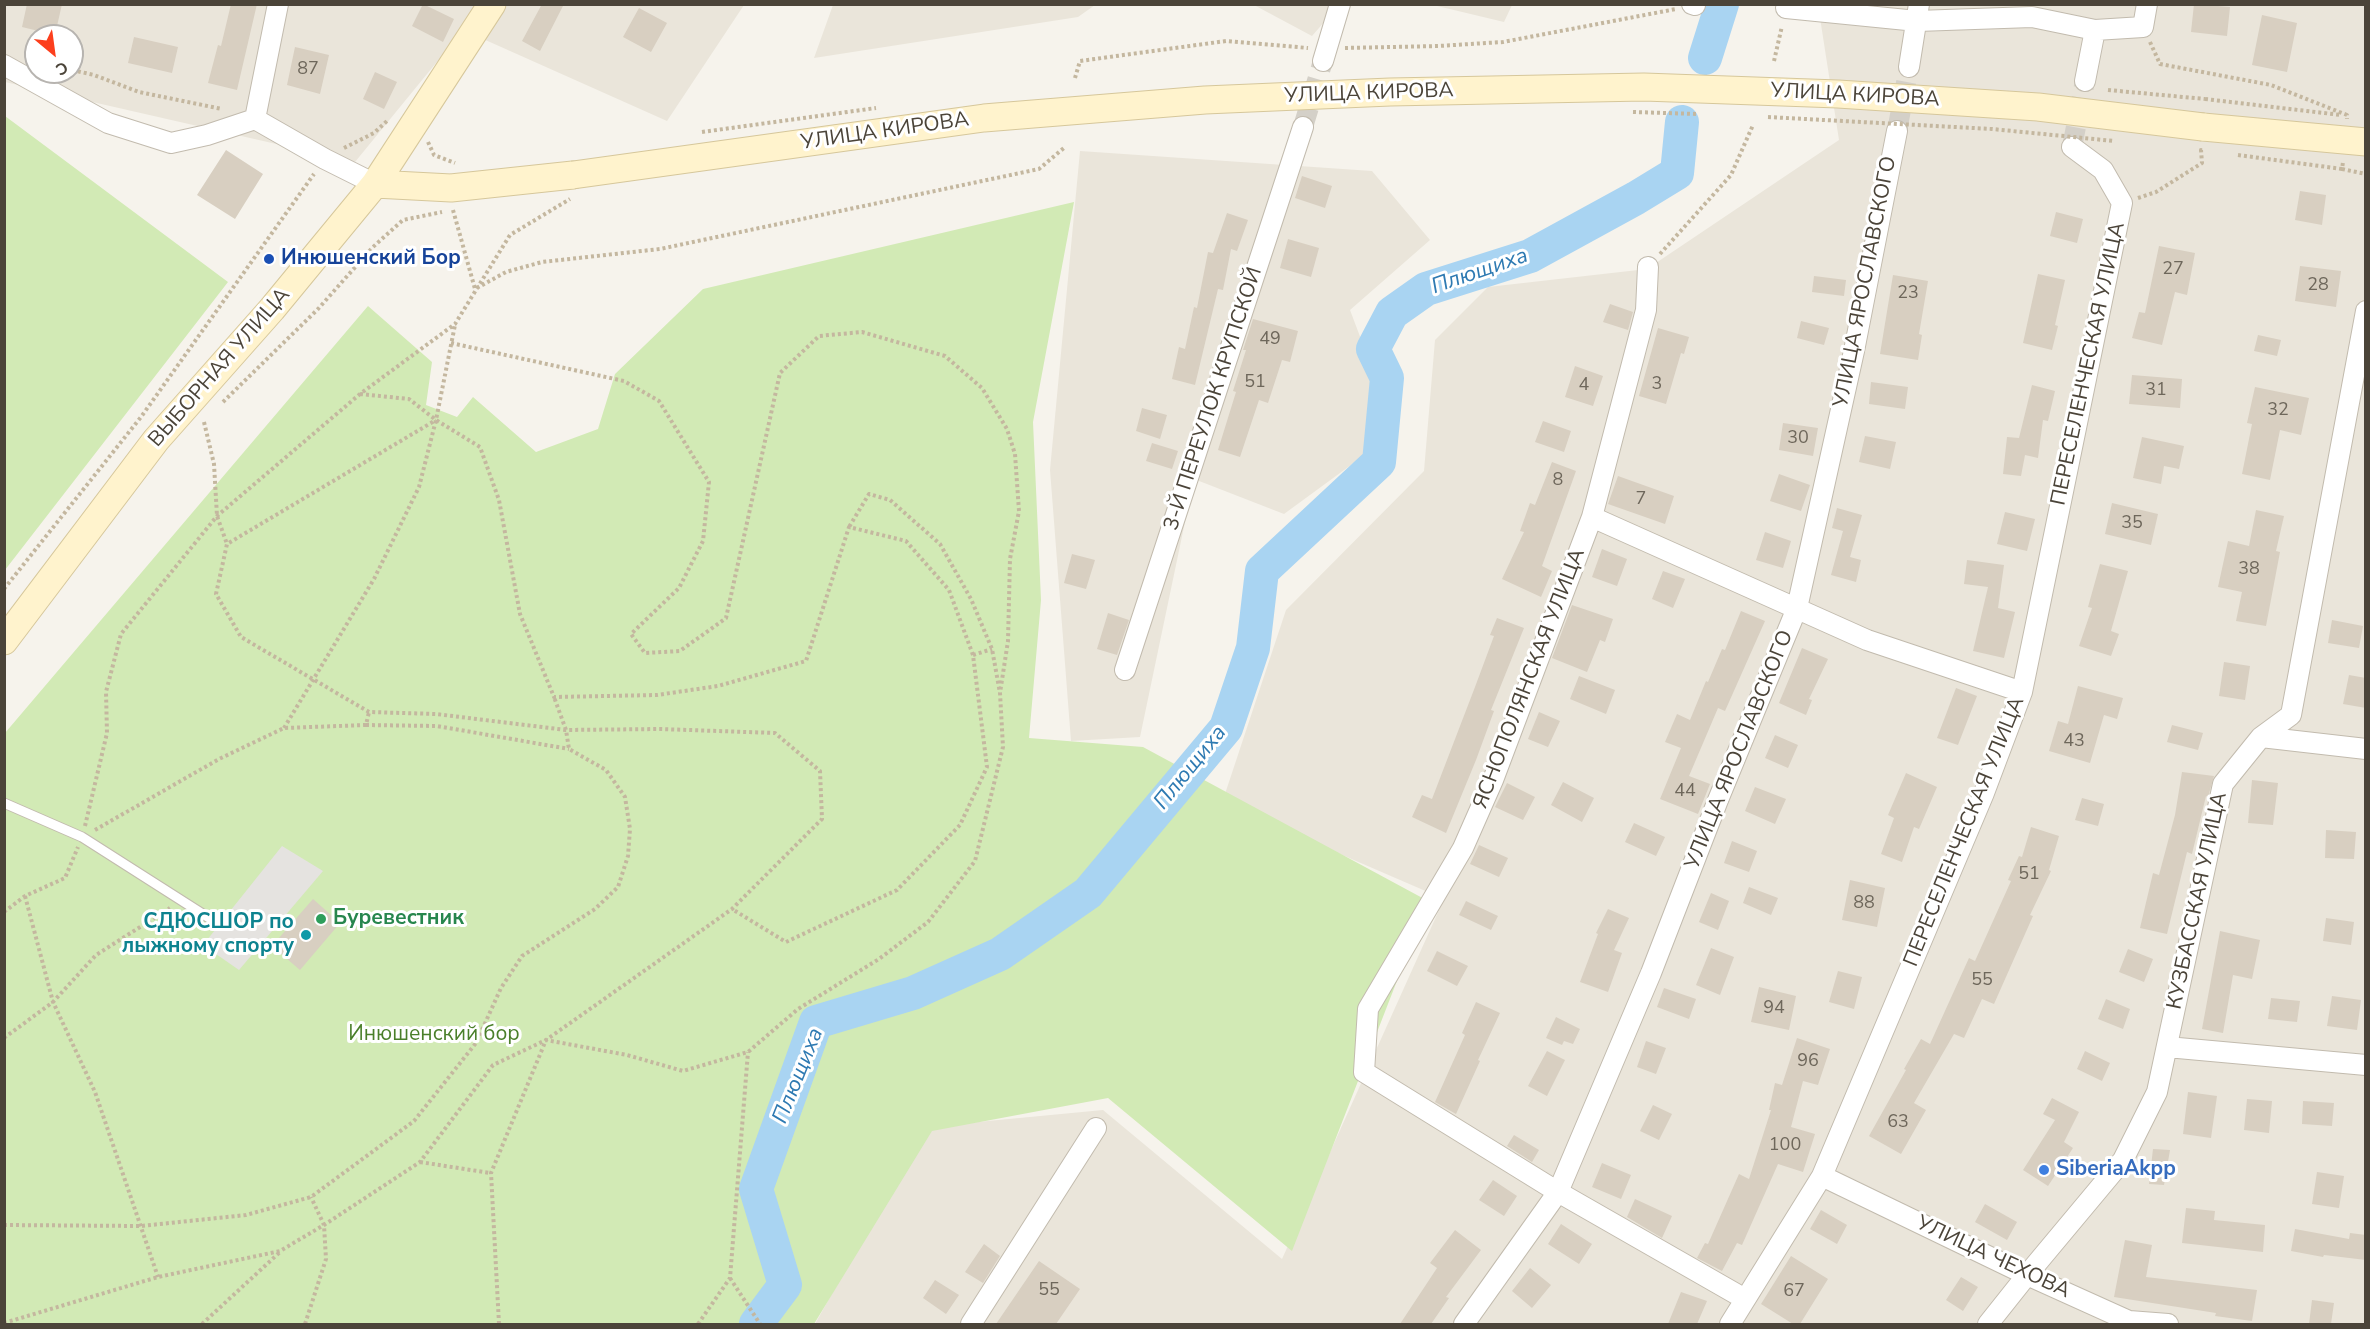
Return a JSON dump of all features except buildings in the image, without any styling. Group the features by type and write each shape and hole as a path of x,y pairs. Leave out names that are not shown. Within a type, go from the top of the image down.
{"main road":[{"name":"ВЫБОРНАЯ УЛИЦА","path":"4,641 156,440 272,309 375,184 492,4"},
{"name":"УЛИЦА КИРОВА","path":"375,184 451,188 569,186 984,118 1205,100 1390,92 1644,87 1838,94 2038,107 2198,142 2366,142"}],"street":[{"path":"255,119 278,4"},
{"path":"1325,55 1340,4"},
{"path":"1786,8 2032,17 2095,30 2143,27 2147,4"},
{"path":"1909,67 1918,13"},
{"path":"2085,81 2095,30"},
{"path":"4,65 108,123 171,143 207,135 255,119 325,159 375,184"},
{"name":"3-Й ПЕРЕУЛОК КРУПСКОЙ","path":"1125,670 1304,128"},
{"name":"УЛИЦА ЯРОСЛАВСКОГО","path":"1464,1324 1558,1192 1651,973 1718,800 1797,608 1854,351 1897,131"},
{"name":"ПЕРЕСЕЛЕНЧЕСКАЯ УЛИЦА","path":"1730,1324 1822,1176 1984,793 2022,692 2122,203 2103,170 2072,147"},
{"name":"ЯСНОПОЛЯНСКАЯ УЛИЦА","path":"1558,1192 1364,1072 1368,1009 1463,848 1485,800 1592,517 1646,310 1648,267"},
{"name":"КУЗБАССКАЯ УЛИЦА","path":"1988,1324 2123,1160 2157,1092 2223,784 2261,736 2291,715 2366,311"},
{"path":"1592,517 1867,640 2022,692"},
{"path":"2261,736 2366,749"},
{"path":"2167,1047 2366,1065"},
{"path":"971,1324 1096,1128"},
{"name":"УЛИЦА ЧЕХОВА","path":"1822,1176 2027,1275 2129,1321 2168,1324"},
{"path":"1558,1192 1745,1299"}],"lane":[{"path":"4,803 82,837 220,925"}],"path":[{"path":"1075,78 1080,61 1226,41 1325,55 1503,42 1693,5"},
{"path":"1774,61 1786,8"},
{"path":"84,73 139,92 205,104 255,119"},
{"path":"2205,99 2347,115"},
{"path":"1622,112 1704,114"},
{"path":"1760,116 1992,129 2125,142"},
{"path":"4,589 141,417 325,159 374,133 390,118"},
{"path":"1648,267 1731,175 1753,124"},
{"path":"424,136 434,155 452,164"},
{"path":"475,289 506,272 542,262 660,249 1039,169 1065,147"},
{"path":"2342,170 2366,174"},
{"path":"284,728 374,579 419,488 455,324 510,236 576,195 569,186"},
{"path":"218,407 318,309 373,247 403,220 464,208"},
{"path":"453,210 475,289"},
{"path":"4,912 25,896 65,878 82,837 107,733 106,692 121,634 217,516 360,394 455,324"},
{"path":"451,343 624,381 659,401 709,482 703,541 679,588 631,634 645,653 680,651 726,618 780,373 819,336 862,332 945,356 982,388 1007,429 1015,454 1019,511 1010,560 1008,641 1000,693"},
{"path":"360,394 409,399 435,420 480,447 500,500 520,615 554,697 566,730 569,749"},
{"path":"202,1324 280,1251 420,1162 493,1065 546,1040 732,909 822,819 820,771 775,733 660,729 566,730 436,714 369,712 241,637 216,594 227,544 217,516 214,464 202,424 210,415"},
{"path":"227,544 435,420"},
{"path":"546,1040 627,1055 683,1071 748,1052 798,1008 879,959 928,922 975,861 1003,747 1000,693 992,649 971,599 940,544 890,500 869,494 849,527 806,661 718,686 657,695 554,697"},
{"path":"732,909 786,942 897,890 960,825 987,767 973,655 949,590 906,541 849,527"},
{"path":"973,655 992,649"},
{"path":"366,725 369,712"},
{"path":"4,1224 141,1226 246,1215 311,1197 414,1121 476,1043 501,988 522,956 595,909 618,886 629,847 630,829 625,797 606,770 569,749 437,726 366,725 284,728 219,759 82,837"},
{"path":"25,896 53,1002 94,1092 158,1276"},
{"path":"4,1038 53,1002 96,955 182,901"},
{"path":"500,1324 490,1173 546,1040"},
{"path":"698,1324 730,1278 748,1052"},
{"path":"420,1162 490,1173"},
{"path":"305,1324 326,1259 324,1225 311,1197"},
{"path":"4,1323 158,1276 280,1251"},
{"path":"730,1278 760,1324"}],"shaded area":[{"path":"833,4 1095,5 1078,17 814,58"},
{"path":"1512,4 1504,22 1433,5"},
{"path":"5,5 744,5 667,121 463,30 355,162 5,82"},
{"path":"1254,5 1339,5 1312,36"},
{"path":"1818,5 2365,5 2365,1324 815,1324 925,1127 1103,1110 1282,1259 1444,899 1222,803 1286,610 1424,471 1435,340 1488,287 1647,269 1839,140"},
{"path":"1080,151 1372,171 1430,240 1350,310 1396,432 1284,514 1194,479 1140,737 1071,741 1050,470"},
{"path":"282,846 323,871 239,970 203,945"}],"green space":[{"name":"Инюшенский бор","path":"5,116 228,282 4,570"},
{"name":"Инюшенский бор","path":"1074,202 1033,422 1041,600 1029,738 1143,747 1428,901 1292,1251 1108,1098 932,1131 814,1324 5,1324 5,733 368,306 432,362 426,405 457,417 473,397 536,452 598,429 615,374 703,289"}],"waterway":[{"name":"Плющиха","path":"1705,58 1722,4"},
{"name":"Плющиха","path":"756,1324 785,1285 756,1189 816,1022 913,993 1000,954 1088,893 1226,728 1253,648 1262,571 1379,462 1387,378 1373,349 1392,313 1426,289 1530,256 1677,173 1682,122"}],"tunnel":[{"path":"1303,127 1323,61"},
{"path":"1897,131 1909,67"},
{"path":"2072,147 2085,81"}],"place":[{"name":"Инюшенский Бор","path":"269,259"},
{"name":"Буревестник","path":"321,919"},
{"name":"СДЮСШОР по лыжному спорту","path":"306,935"},
{"name":"SiberiaAkpp","path":"2044,1170"}]}
